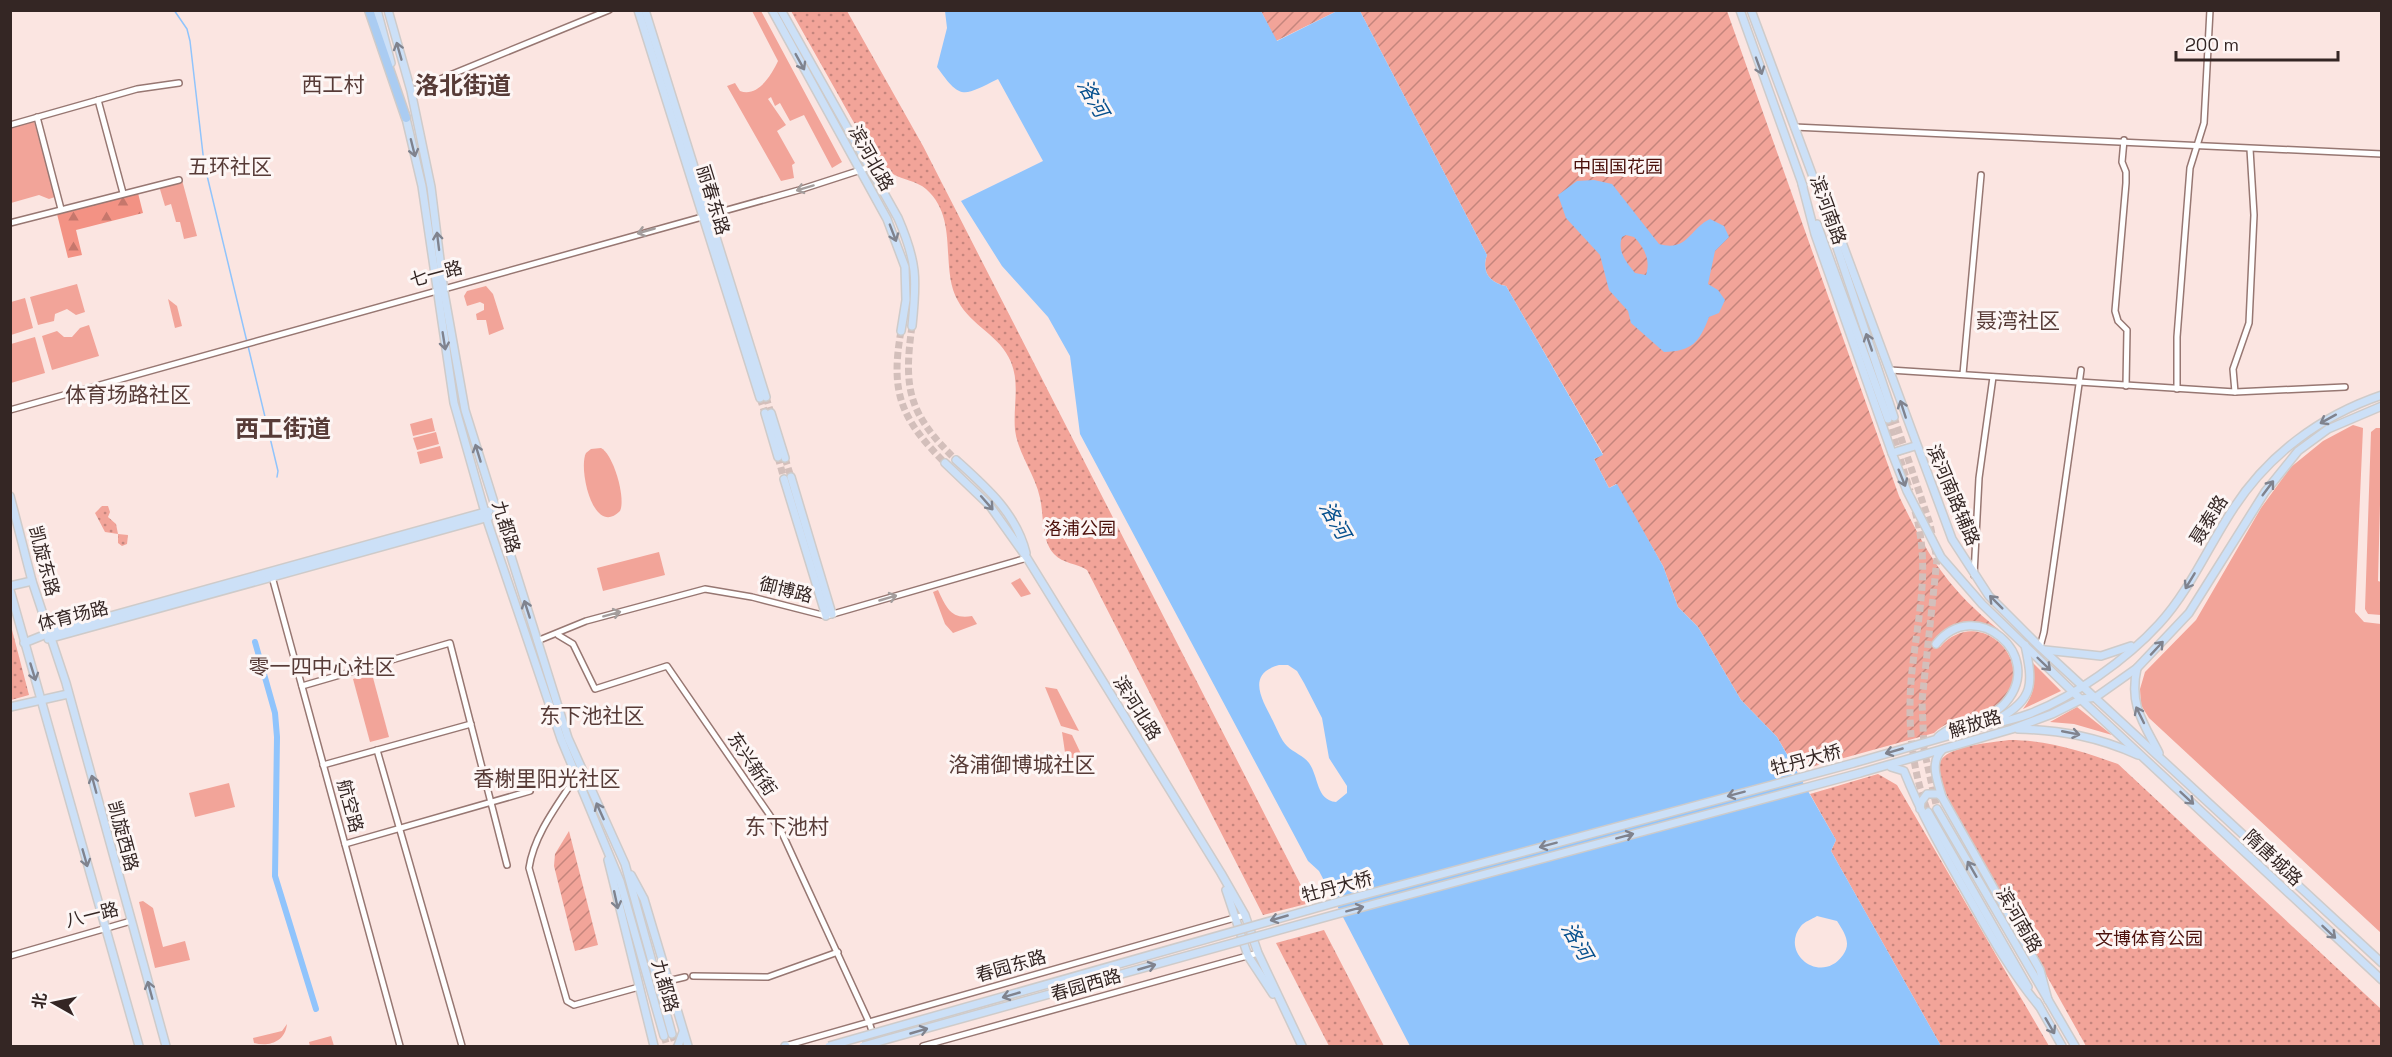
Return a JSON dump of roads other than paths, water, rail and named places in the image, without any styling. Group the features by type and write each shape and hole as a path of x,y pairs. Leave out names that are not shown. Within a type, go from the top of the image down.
{"highway":[{"path":"369,10 378,44 406,118"}],"main road":[{"name":"九都路","path":"377,10 422,186 465,410 568,738 625,864 672,1034"},
{"name":"九都路","path":"388,10 411,91 431,186 440,289 454,403 486,515 561,739 620,881 664,1036"},
{"name":"丽春东路","path":"638,10 706,215"},
{"name":"丽春东路","path":"645,10 763,398"},
{"name":"滨河北路","path":"772,10 887,219 905,267 906,300 900,331"},
{"name":"滨河北路","path":"781,10 898,218 916,266 912,326"},
{"name":"滨河南路","path":"1740,10 1802,184 1891,418 1814,179 1751,10"},
{"name":"滨河南路辅路","path":"1814,179 1836,226 1890,370 1915,446 1952,539 1974,576 1989,596 2042,648 2162,758"},
{"name":"滨河南路辅路","path":"1802,184 1815,234 1892,453 1907,491 1941,557 1982,604 2144,758"},
{"name":"聂泰路","path":"2084,686 2158,625 2177,602 2233,508 2256,478 2294,441 2351,406 2382,395"},
{"name":"聂泰路","path":"2096,698 2137,668 2189,613 2260,499 2298,451 2328,429 2382,406"},
{"path":"768,413 781,458"},
{"path":"1892,453 1915,446"},
{"name":"滨河北路","path":"956,460 992,493 1021,532 1027,558"},
{"name":"滨河北路","path":"945,463 990,506 1027,558 1221,873 1245,915 1258,953 1302,1047"},
{"path":"788,478 829,615"},
{"name":"凯旋东路","path":"10,496 32,581 50,636"},
{"name":"体育场路","path":"24,644 496,512"},
{"path":"32,581 10,588 139,1047"},
{"path":"1935,740 1953,726 1994,712 2006,703 2018,676 2017,660 2010,646 2002,636 1991,630 1962,626 1951,630 1936,644"},
{"name":"凯旋西路","path":"50,636 166,1047"},
{"path":"2042,648 2101,656 2136,644"},
{"path":"1987,725 2016,709 2025,698 2031,677 2025,645"},
{"path":"2137,668 2133,695 2136,708 2162,758"},
{"name":"解放路","path":"1854,763 2029,714 2084,686"},
{"path":"10,707 68,694"},
{"name":"解放路","path":"1860,773 2012,729 2082,699 2096,698"},
{"path":"2012,729 2053,729 2092,737 2144,758"},
{"path":"1942,750 1937,755 1935,770 1942,797 2040,970 2048,1000"},
{"name":"隋唐城路","path":"2144,758 2382,981"},
{"name":"隋唐城路","path":"2162,758 2382,963"},
{"name":"牡丹大桥","path":"830,1047 1334,903 1854,763"},
{"path":"1884,766 1904,771 1920,809 2012,973 2038,1006"},
{"name":"牡丹大桥","path":"863,1047 1337,914 1860,773"},
{"path":"1920,809 1921,802 1928,794 1938,794 1942,797"},
{"name":"滨河南路","path":"1937,809 2075,1047"},
{"name":"滨河南路","path":"1928,812 2062,1047"},
{"path":"604,843 655,1044"},
{"path":"625,864 644,898 688,1047"},
{"name":"滨河北路","path":"1221,873 1248,956 1286,1013"},
{"path":"678,1047 683,1031"}],"street":[{"path":"411,91 609,10"},
{"path":"2177,389 2177,337 2190,168 2204,123 2210,10"},
{"path":"10,124 136,89 179,83"},
{"path":"98,100 123,194"},
{"path":"37,117 61,209"},
{"path":"1794,127 2124,140 2382,154"},
{"path":"2124,140 2122,162 2126,172 2126,183 2115,311 2118,321 2127,330 2126,386"},
{"path":"2235,392 2233,369 2249,323 2254,214 2250,148"},
{"name":"七一路","path":"10,410 870,167"},
{"path":"1964,374 1982,175"},
{"path":"10,223 179,180"},
{"path":"1890,370 2079,384 2235,392 2345,387"},
{"path":"2042,648 2081,370"},
{"path":"1974,576 1978,478 1993,377"},
{"name":"御博路","path":"537,641 558,635 586,621 705,589 829,615 1027,558"},
{"name":"航空路","path":"272,575 400,1047"},
{"name":"东兴新街","path":"558,635 573,644 595,689 667,666 782,833 869,1022 877,1047"},
{"path":"302,686 450,643 507,865"},
{"path":"323,765 471,724"},
{"path":"377,750 462,1047"},
{"path":"577,775 540,835 531,854 529,868 567,1001 574,1005 639,987"},
{"path":"345,844 530,790"},
{"name":"春园东路","path":"785,1046 1245,915"},
{"name":"八一路","path":"10,954 131,921"},
{"path":"693,976 768,977 837,952"},
{"name":"春园西路","path":"923,1047 1258,953"},
{"path":"668,981 685,977"}],"water":[{"name":"洛河","path":"945,11 1261,11 1277,41 1337,11 1360,11 1487,255 1485,267 1488,276 1500,285 1506,286 1603,455 1594,459 1609,488 1617,484 1663,566 1678,607 1698,627 1741,700 1777,737 1836,840 1831,851 1941,1046 1410,1046 1319,871 1308,861 1080,434 1070,356 1048,317 1002,266 961,201 1043,161 998,79 970,92 963,92 952,86 937,67 947,28","holes":["1279,665 1288,665 1297,671 1322,718 1329,758 1347,786 1347,793 1336,802 1325,797 1321,792 1307,760 1285,744 1265,705 1260,689 1262,675","1817,916 1837,921 1847,942 1843,955 1834,964 1824,967 1814,967 1806,962 1799,955 1795,946 1796,936 1801,926"]},
{"path":"1594,180 1612,184 1659,244 1676,245 1710,219 1724,226 1729,237 1715,251 1708,284 1718,290 1725,300 1719,313 1709,317 1702,333 1693,344 1681,350 1664,352 1631,323 1628,311 1609,290 1600,255 1566,218 1558,195 1577,181","holes":["1626,235 1634,237 1646,254 1648,264 1646,275 1635,273 1622,252 1622,237"]}],"waterway":[{"path":"174,10 187,29 190,41 204,163 247,342"},
{"path":"248,346 278,471 277,477"},
{"path":"255,642 275,713 277,737 275,876 316,1009"}],"tunnel":[{"path":"912,326 908,367 913,400 928,429 956,460"},
{"path":"901,331 897,372 902,404 918,433 945,463"},
{"path":"766,397 771,413"},
{"path":"760,398 765,413"},
{"path":"1894,417 1930,524 1937,559 1922,701 1924,749 1937,809"},
{"path":"1888,419 1910,491"},
{"path":"778,457 784,479"},
{"path":"785,458 791,477"},
{"path":"1915,511 1920,531 1923,571 1912,671 1910,725 1914,761 1928,812"},
{"path":"672,1034 676,1046"},
{"path":"664,1036 667,1046"}],"district":[{"name":"西工村","path":"333,85"},
{"name":"洛北街道","path":"463,86"},
{"name":"五环社区","path":"230,167"},
{"name":"聂湾社区","path":"2018,321"},
{"name":"体育场路社区","path":"128,395"},
{"name":"西工街道","path":"283,429"},
{"name":"零一四中心社区","path":"322,667"},
{"name":"东下池社区","path":"592,716"},
{"name":"洛浦御博城社区","path":"1022,765"},
{"name":"香榭里阳光社区","path":"547,779"},
{"name":"东下池村","path":"787,827"}],"park label":[{"name":"中国国花园","path":"1618,167"},
{"name":"洛浦公园","path":"1080,529"},
{"name":"文博体育公园","path":"2149,939"}]}
